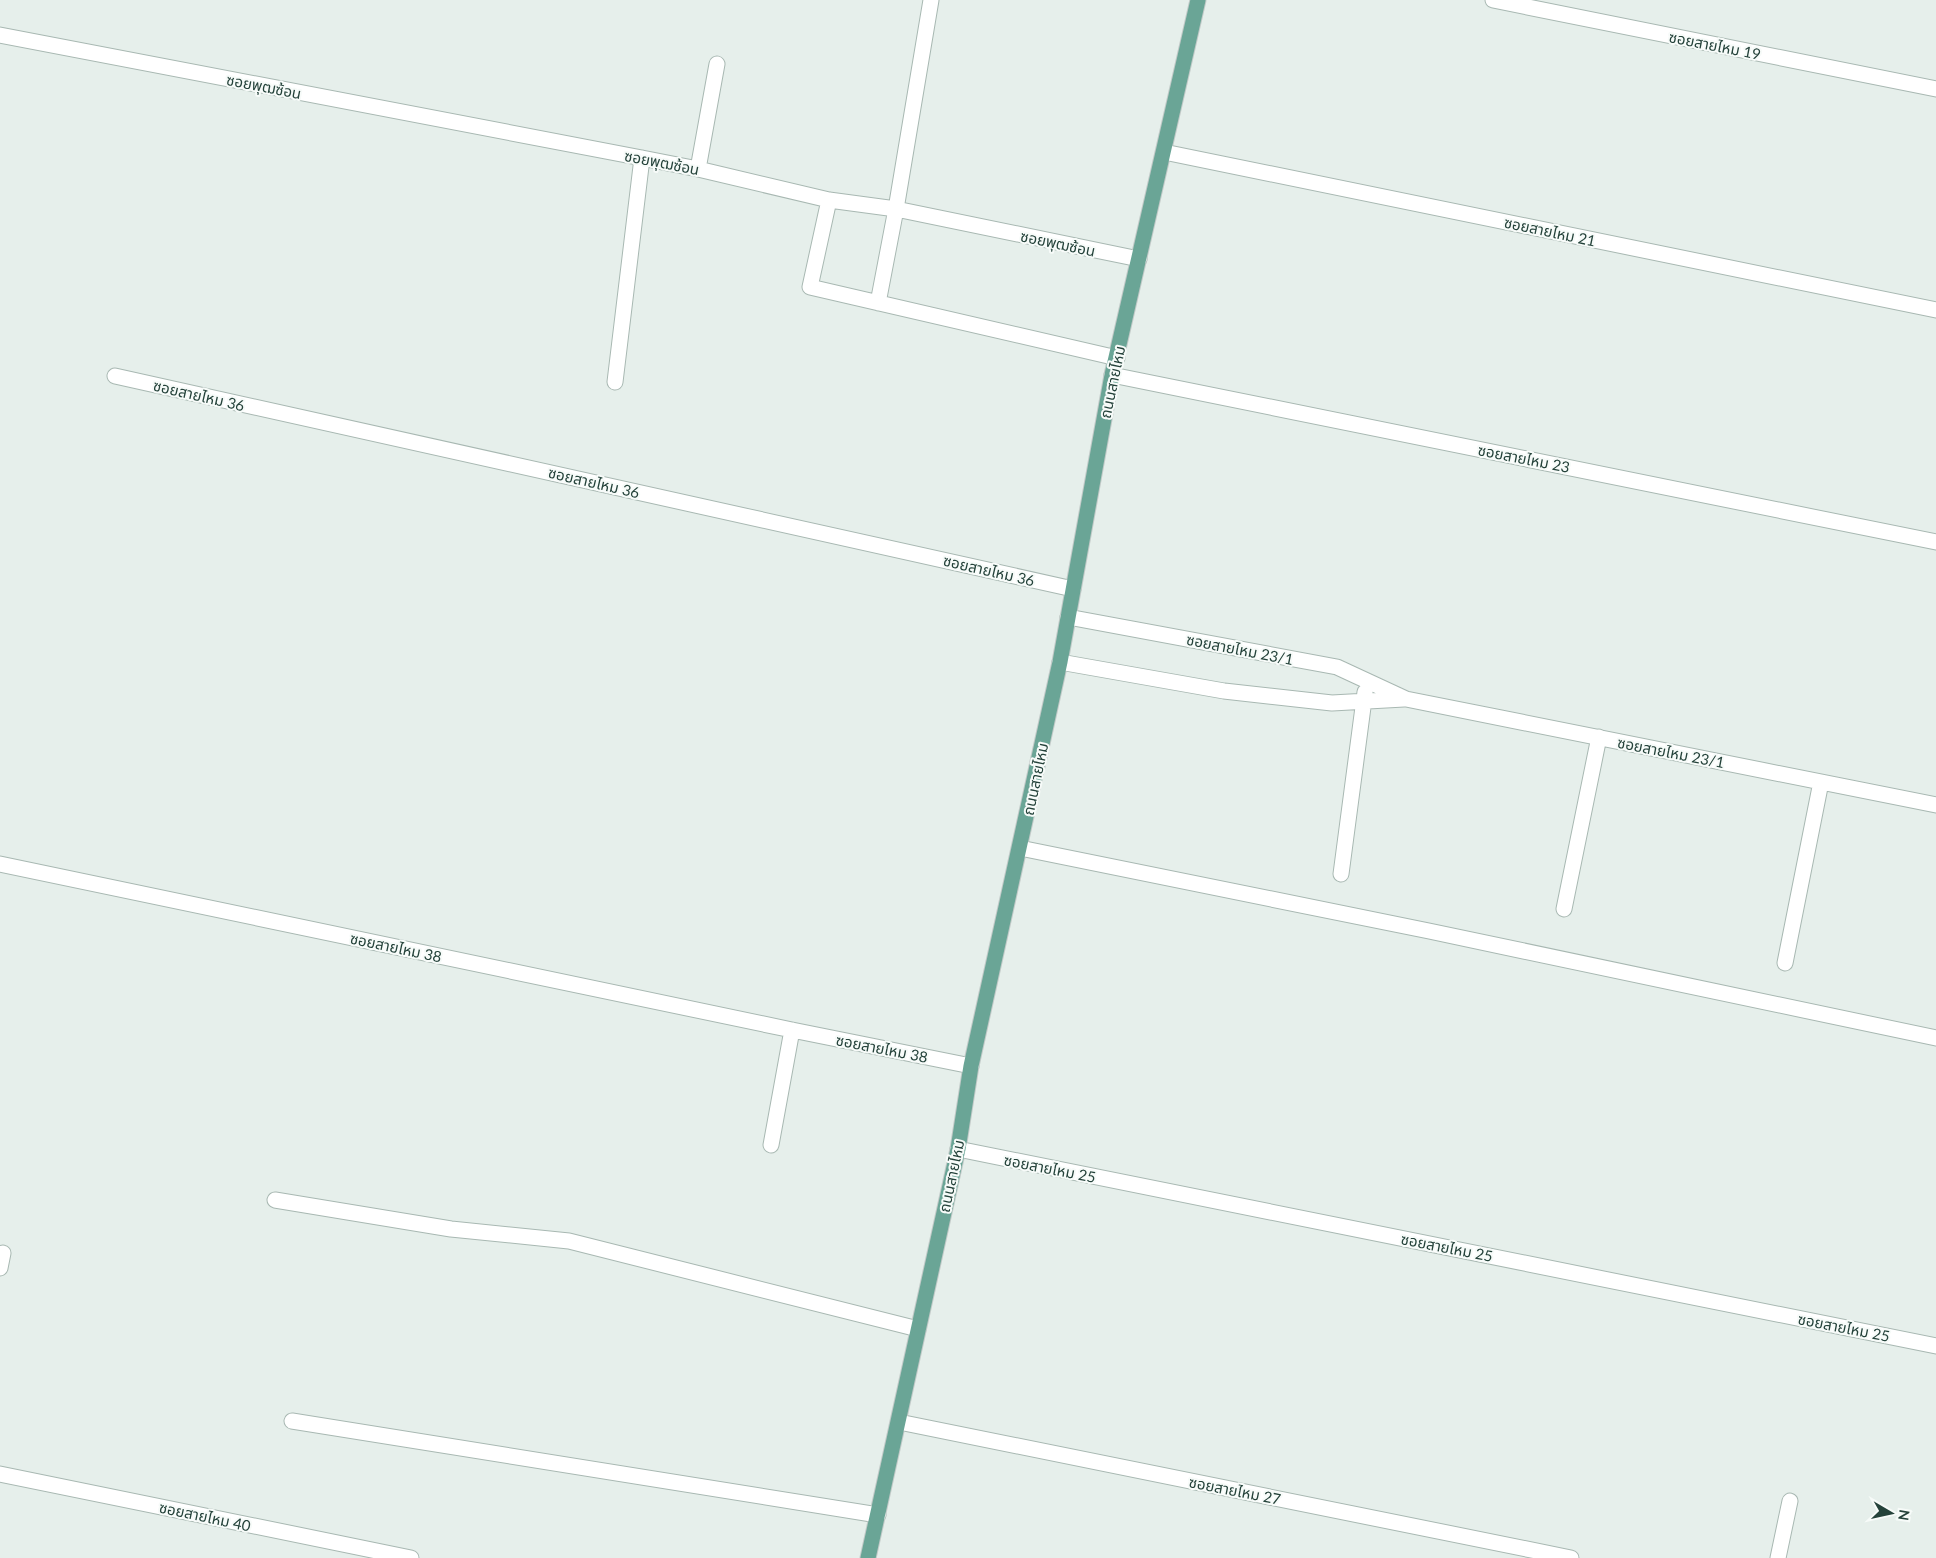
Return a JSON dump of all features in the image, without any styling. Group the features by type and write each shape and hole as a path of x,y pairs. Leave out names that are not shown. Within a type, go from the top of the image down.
{"main road":[{"name":"ถนนสายไหม","path":"868,1558 958,1150 972,1066 1060,662 1112,375 1198,0"}],"street":[{"path":"878,303 896,209 931,0"},
{"name":"ซอยสายไหม 19","path":"1493,0 1936,89"},
{"name":"ซอยพุฒซ้อน","path":"0,34 698,169 829,200 896,209 1139,259"},
{"path":"698,169 716,64"},
{"name":"ซอยสายไหม 21","path":"1164,152 1936,310"},
{"path":"615,382 642,158"},
{"path":"829,200 810,287 1117,358"},
{"name":"ซอยสายไหม 23","path":"1112,375 1936,542"},
{"name":"ซอยสายไหม 36","path":"115,376 1073,589"},
{"name":"ซอยสายไหม 23/1","path":"1068,617 1337,668 1406,699 1936,805"},
{"name":"ซอยสายไหม 23/1","path":"1060,662 1224,691 1332,703 1406,699"},
{"path":"1341,874 1367,681"},
{"path":"1564,909 1598,737"},
{"path":"1785,963 1821,782"},
{"path":"1020,848 1430,931 1936,1038"},
{"name":"ซอยสายไหม 38","path":"0,864 972,1066"},
{"path":"771,1145 792,1030"},
{"name":"ซอยสายไหม 25","path":"958,1150 1936,1346"},
{"path":"275,1200 451,1229 569,1241 918,1329"},
{"path":"292,1421 878,1515"},
{"name":"ซอยสายไหม 27","path":"899,1422 1571,1558"},
{"name":"ซอยสายไหม 40","path":"0,1474 411,1558"},
{"path":"1778,1558 1790,1501"}]}
